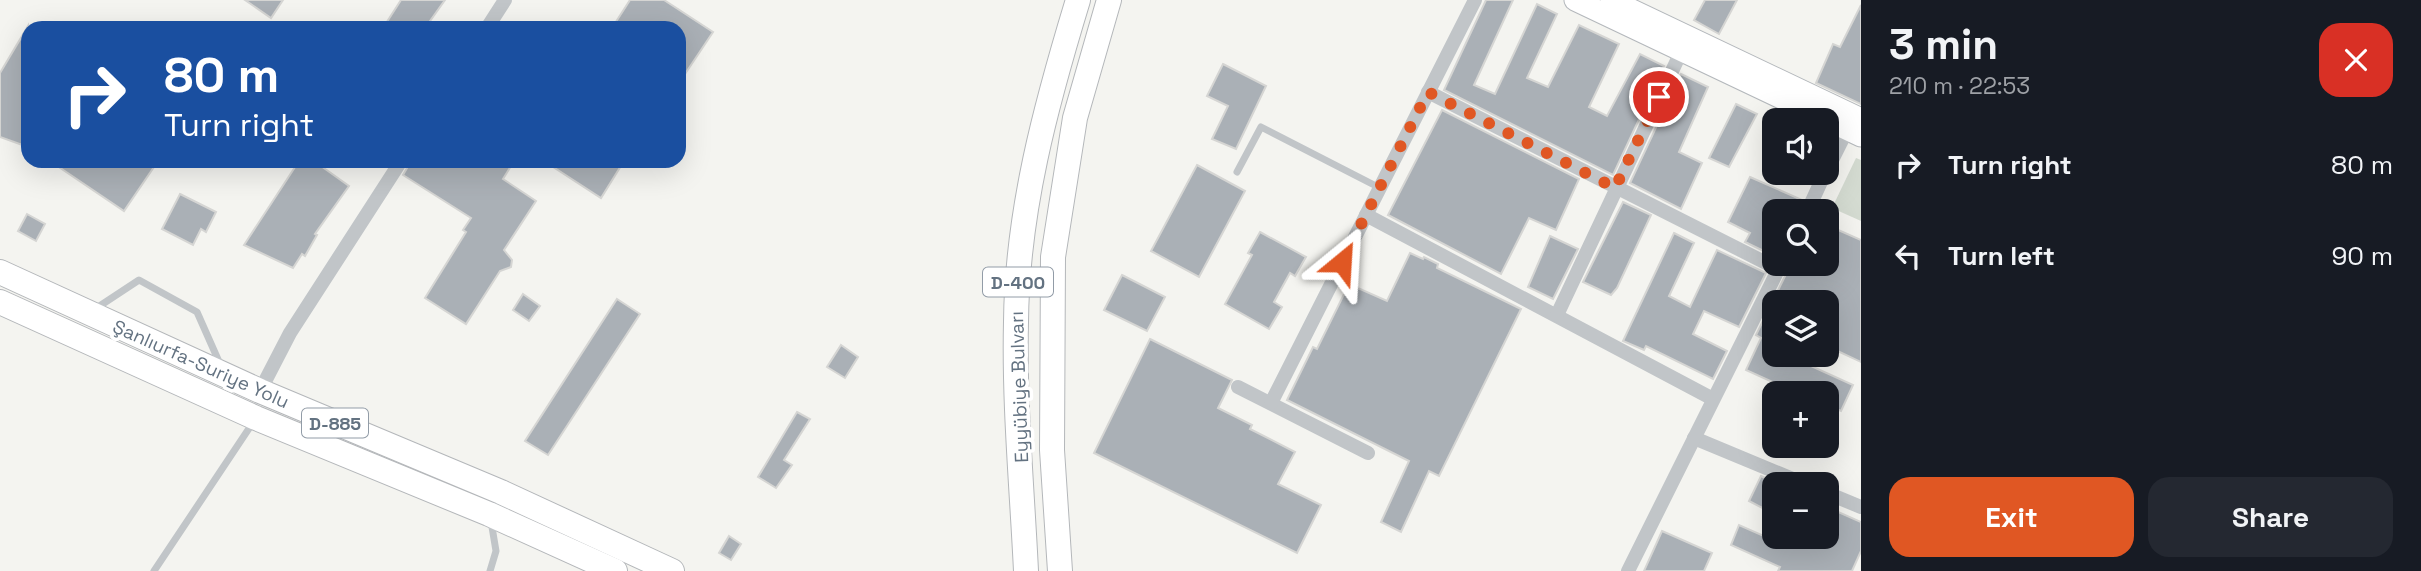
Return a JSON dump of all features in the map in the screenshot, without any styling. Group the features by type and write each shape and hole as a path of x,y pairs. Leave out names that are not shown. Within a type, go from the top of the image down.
{"highway":[{"name":"Eyyübiye Bulvarı","path":"1026,571 1016,322 1021,246 1046,102 1078,0"},
{"name":"Eyyübiye Bulvarı","path":"1060,571 1052,450 1053,257 1075,118 1110,0"},
{"name":"Şanlıurfa-Suriye Yolu","path":"0,272 231,379 501,492 672,571"},
{"name":"Şanlıurfa-Suriye Yolu","path":"0,302 256,418 489,514 615,571"}],"main road":[{"path":"1575,0 1681,52 1856,128"},
{"path":"1611,0 1856,128"}],"street":[{"path":"492,21 505,0"},
{"path":"1272,403 1475,0"},
{"path":"1557,314 1681,52"},
{"path":"1428,92 1615,188 1762,258"},
{"path":"1839,153 1856,128"},
{"path":"260,391 290,333 396,168"},
{"path":"1366,215 1713,399"},
{"path":"1628,571 1775,276"},
{"path":"1238,387 1368,453"},
{"path":"1694,438 1776,472"},
{"path":"1839,498 1861,507"}],"lane":[{"path":"1237,172 1261,127 1380,188"},
{"path":"84,311 104,305 139,280 198,312 216,358 231,379"},
{"path":"155,571 256,418"},
{"path":"489,514 496,551 491,571"}],"shaded area":[{"path":"1856,158 1861,160 1861,221 1839,211 1839,199 1836,199"}],"building":[{"path":"245,0 283,0 271,18"},
{"path":"401,0 445,0 430,21 388,21"},
{"path":"630,0 664,0 713,32 686,72 686,21 616,21"},
{"path":"1486,0 1513,0 1474,85 1495,94 1537,4 1557,14 1527,78 1548,87 1579,25 1619,44 1589,107 1607,116 1640,54 1664,66 1613,175 1444,90"},
{"path":"1705,0 1737,0 1719,34 1694,20"},
{"path":"1861,5 1861,104 1816,83 1833,44 1840,47"},
{"path":"21,38 21,144 0,137 0,73"},
{"path":"1223,64 1266,86 1236,149 1212,139 1228,106 1207,96"},
{"path":"1681,74 1708,87 1679,152 1702,163 1681,209 1630,183"},
{"path":"1736,104 1757,114 1729,167 1709,158"},
{"path":"1442,110 1579,179 1556,230 1529,218 1501,274 1388,215"},
{"path":"1197,165 1245,191 1199,277 1151,251"},
{"path":"60,168 153,168 124,211"},
{"path":"294,168 324,168 349,186 315,234 317,235 305,256 302,254 293,268 244,245"},
{"path":"407,168 510,168 503,179 536,201 504,250 512,260 511,267 500,271 466,324 425,298 466,232 463,230 471,218 403,175"},
{"path":"555,168 620,168 601,198"},
{"path":"1750,177 1762,182 1762,185 1768,185 1800,199 1762,199 1762,250 1745,242 1750,233 1728,222"},
{"path":"180,194 216,212 206,232 201,229 193,245 162,229"},
{"path":"1623,202 1651,215 1617,288 1611,295 1583,282"},
{"path":"27,214 45,224 36,241 18,231"},
{"path":"1839,230 1861,240 1861,362 1839,352 1839,290 1778,290 1785,276 1839,276"},
{"path":"1260,232 1306,257 1295,276 1290,273 1274,302 1282,307 1269,329 1225,304 1252,255 1248,253"},
{"path":"1674,233 1694,243 1669,296 1690,307 1717,250 1762,271 1762,276 1764,276 1739,327 1704,311 1693,334 1727,351 1713,379 1646,346 1644,350 1623,341"},
{"path":"1550,236 1578,249 1553,299 1528,287"},
{"path":"1410,253 1438,264 1437,268 1521,309 1439,476 1429,471 1401,532 1381,522 1409,461 1287,400 1313,347 1317,349 1349,284 1387,301"},
{"path":"1122,275 1165,297 1147,331 1104,310"},
{"path":"523,294 540,306 529,321 513,310"},
{"path":"617,299 640,314 548,455 525,441"},
{"path":"1762,323 1762,367 1813,367 1853,385 1841,411 1839,381 1770,381 1746,370 1761,338 1756,335"},
{"path":"1150,339 1232,380 1218,408 1252,425 1250,429 1295,452 1278,484 1321,505 1297,553 1094,453"},
{"path":"841,345 858,357 845,378 827,367"},
{"path":"797,412 810,419 784,460 792,465 776,488 758,477"},
{"path":"1761,476 1762,476 1762,508 1749,501"},
{"path":"1839,512 1861,522 1861,551 1852,571 1778,571 1780,567 1731,545 1739,525 1762,535 1762,549 1839,549"},
{"path":"1662,531 1712,553 1704,571 1644,571"},
{"path":"729,536 741,544 731,560 719,553"}],"route":[{"path":"1342,262 1428,92 1615,188 1659,97"}]}
